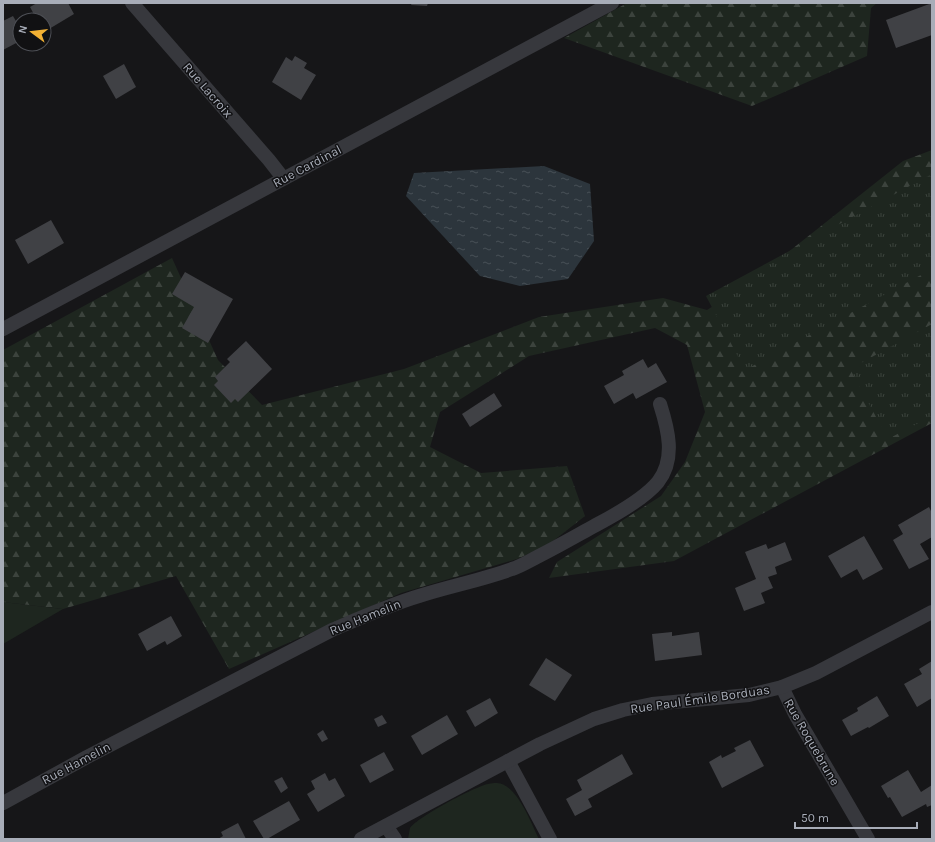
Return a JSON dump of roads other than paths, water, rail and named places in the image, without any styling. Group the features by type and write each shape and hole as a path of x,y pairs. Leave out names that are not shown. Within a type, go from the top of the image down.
{"street":[{"name":"Rue Lacroix","path":"132,3 283,178"},
{"name":"Rue Cardinal","path":"3,329 612,3"},
{"name":"Rue Hamelin","path":"3,803 87,757 332,630 417,596 514,568 618,513 638,500 658,482 666,467 669,450 668,431 660,404"},
{"name":"Rue Paul Émile Borduas","path":"361,839 540,744 581,725 623,710 652,704 748,695 782,687 822,670 932,612"},
{"name":"Rue Roquebrune","path":"782,687 794,714 868,839"},
{"path":"508,761 550,839"},
{"path":"386,826 395,839"}],"water":[{"path":"544,166 590,184 594,241 568,279 520,286 480,276 406,196 414,173"}]}
